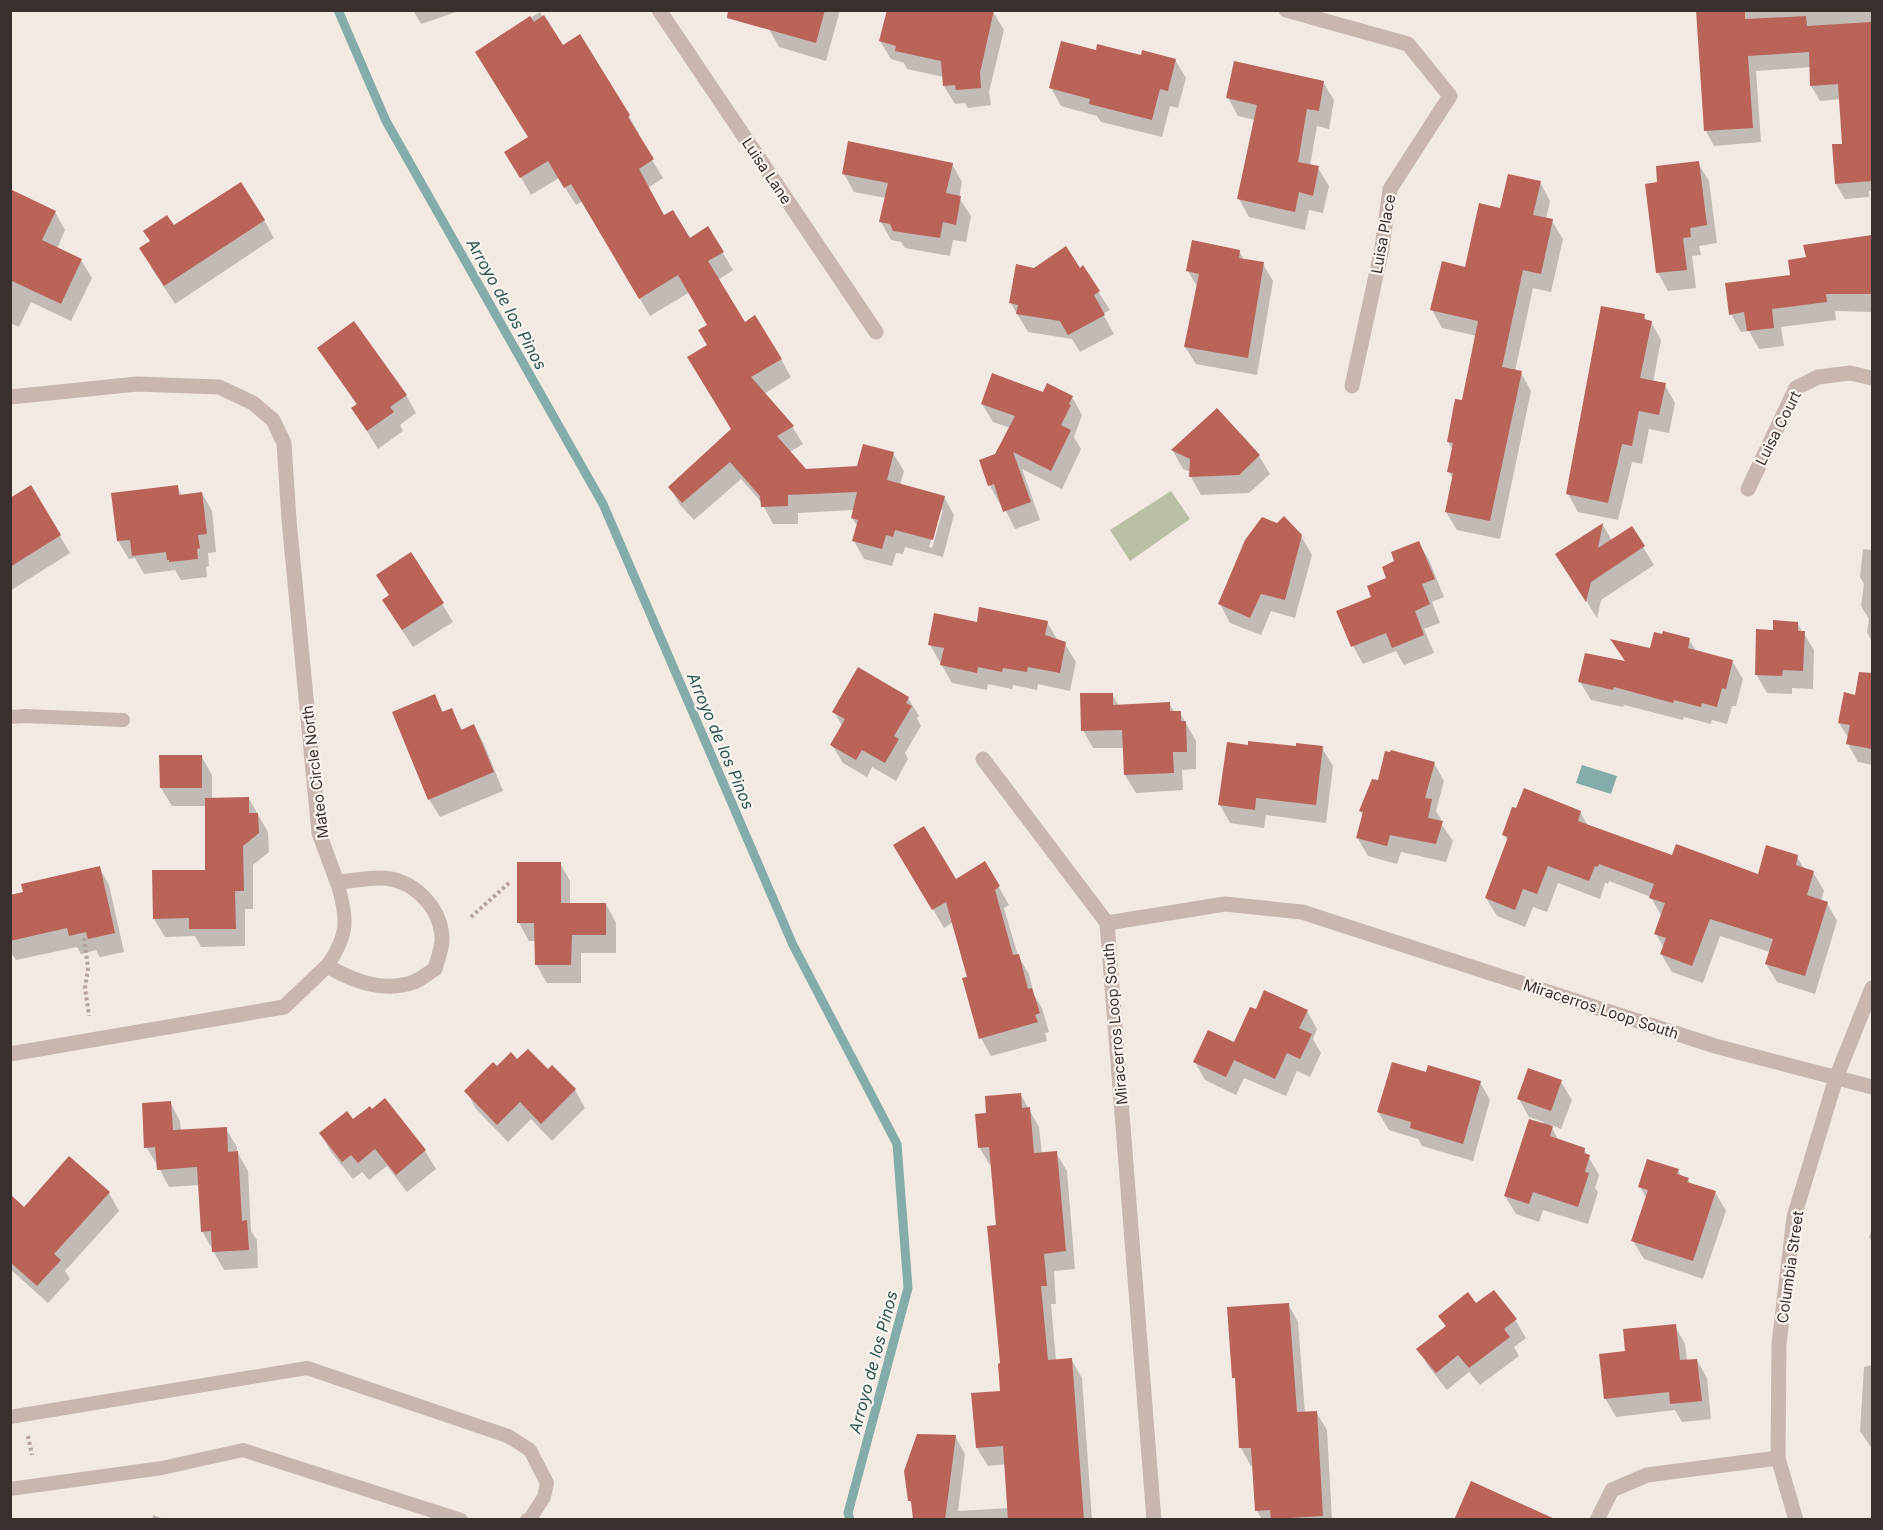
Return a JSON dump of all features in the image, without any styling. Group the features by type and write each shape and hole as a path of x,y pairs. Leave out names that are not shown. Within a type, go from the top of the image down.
{"street":[{"name":"Luisa Lane","path":"658,10 876,332"},
{"name":"Luisa Place","path":"1286,10 1408,44 1450,96 1390,189 1382,248 1352,386"},
{"name":"Luisa Court","path":"1748,489 1796,388 1818,376 1850,373 1872,378"},
{"name":"Mateo Circle North","path":"10,397 137,384 219,387 253,402 273,420 284,443 289,520 319,833 337,882"},
{"path":"983,759 1107,923"},
{"path":"10,1054 284,1007 327,966 354,981 385,986 414,982 435,969 443,939 438,915 420,892 404,884 382,878 337,882"},
{"name":"Miracerros Loop South","path":"1154,1520 1107,923 1226,903 1302,912 1715,1046 1872,1087"},
{"name":"Columbia Street","path":"1796,1520 1778,1458 1779,1344 1794,1217 1836,1078 1872,988"},
{"path":"1597,1520 1612,1490 1647,1475 1778,1458"}],"lane":[{"path":"10,717 123,720"},
{"path":"327,966 338,949 344,933 345,908 337,882"},
{"path":"10,1417 307,1368 508,1436 530,1450 547,1483 544,1497 530,1519 527,1520"},
{"path":"10,1489 162,1468 243,1450 461,1520"}],"path":[{"path":"471,917 510,882"},
{"path":"84,938 88,968 85,988 89,1016"},
{"path":"28,1432 32,1455"}],"green space":[{"path":"1171,491 1190,519 1130,561 1110,530"}],"water":[{"path":"1582,765 1617,776 1611,794 1576,783"}],"building":[{"path":"728,10 825,10 816,43 727,18"},
{"path":"887,10 994,10 980,73 981,88 956,90 955,85 943,86 941,61 895,51 896,46 879,41"},
{"path":"1696,10 1745,10 1745,19 1806,16 1807,26 1872,22 1872,181 1835,184 1832,144 1842,144 1838,84 1810,86 1809,52 1748,56 1753,128 1704,131"},
{"path":"544,15 563,45 580,34 630,115 628,117 654,159 639,169 664,215 673,210 690,238 708,226 724,252 708,261 745,322 755,315 782,359 751,377 794,426 777,436 806,469 857,466 863,444 894,452 887,480 945,496 933,540 895,530 893,537 886,535 882,549 852,541 858,520 851,518 857,492 788,495 788,506 761,507 760,496 730,462 682,503 668,487 731,429 687,357 707,345 698,330 707,325 678,275 639,299 571,184 564,188 548,161 520,178 504,152 528,137 475,52 530,16 534,22"},
{"path":"1061,41 1096,50 1097,44 1141,55 1142,50 1176,59 1168,91 1160,89 1152,120 1089,104 1090,99 1049,88"},
{"path":"1234,61 1324,81 1319,111 1307,109 1298,162 1319,166 1313,196 1299,192 1295,212 1237,199 1257,105 1226,98"},
{"path":"848,141 953,163 946,193 961,196 956,225 943,222 940,238 893,231 890,224 879,222 888,183 842,174"},
{"path":"1699,161 1707,225 1690,228 1691,237 1683,238 1687,270 1656,273 1645,184 1657,182 1656,166"},
{"path":"1508,174 1541,181 1533,215 1553,219 1541,274 1523,270 1502,367 1522,371 1490,521 1445,512 1453,473 1447,472 1453,443 1447,442 1455,399 1462,400 1478,321 1430,310 1442,261 1465,267 1479,203 1500,208"},
{"path":"241,182 265,220 164,286 139,248 150,241 143,231 167,215 174,225"},
{"path":"10,189 56,211 42,240 82,259 61,304 10,280"},
{"path":"1872,235 1872,294 1826,294 1827,302 1772,309 1774,328 1747,331 1744,312 1729,315 1725,283 1790,275 1788,260 1806,257 1803,245"},
{"path":"1192,240 1240,250 1239,258 1264,262 1248,358 1184,347 1199,274 1186,271"},
{"path":"1066,246 1080,268 1083,265 1100,291 1094,295 1105,315 1068,335 1060,321 1016,314 1018,305 1009,303 1016,264 1034,268"},
{"path":"1601,306 1645,314 1644,319 1652,321 1640,378 1666,383 1659,415 1639,411 1632,446 1622,444 1608,503 1566,494"},
{"path":"354,321 407,395 390,407 394,412 367,431 351,408 357,404 317,348"},
{"path":"992,373 1043,392 1047,383 1073,396 1061,425 1071,430 1051,471 1013,452 1031,502 1003,512 994,484 988,486 979,460 995,454 1015,416 981,404"},
{"path":"1217,408 1260,455 1239,475 1189,477 1190,459 1171,450"},
{"path":"31,485 61,535 10,567 10,498"},
{"path":"178,485 179,495 202,492 207,534 198,535 200,548 197,549 198,559 169,562 166,552 132,556 130,540 117,541 111,493"},
{"path":"1284,516 1302,535 1285,600 1261,594 1250,618 1218,604 1245,540 1262,517 1277,523"},
{"path":"1603,523 1598,548 1632,526 1645,546 1591,582 1586,602 1555,554"},
{"path":"1419,541 1435,579 1422,584 1430,604 1415,611 1424,635 1392,648 1386,633 1351,647 1336,611 1371,597 1367,586 1386,578 1382,567 1394,561 1391,552"},
{"path":"411,552 444,603 402,630 382,600 389,595 376,575"},
{"path":"979,607 1048,621 1045,635 1066,642 1060,673 1028,667 1027,672 1003,668 1002,672 978,667 977,673 940,665 944,648 928,645 934,613 977,622"},
{"path":"1773,620 1798,622 1798,631 1805,631 1803,671 1783,670 1782,676 1755,675 1756,629 1773,630"},
{"path":"1663,631 1690,638 1688,648 1733,660 1726,689 1722,688 1717,707 1702,703 1701,707 1674,700 1673,703 1614,687 1613,690 1578,682 1585,653 1625,661 1610,639 1650,648 1654,632 1662,634"},
{"path":"858,667 909,697 906,703 912,706 894,736 899,739 885,763 862,750 856,760 830,745 845,719 832,712"},
{"path":"1859,672 1872,673 1872,749 1846,744 1850,725 1838,723 1844,692 1855,695"},
{"path":"1080,693 1113,693 1113,705 1170,702 1170,711 1181,711 1181,721 1186,721 1187,752 1173,752 1174,773 1124,775 1122,730 1081,731"},
{"path":"435,694 442,712 452,708 461,730 474,724 494,772 428,800 392,712"},
{"path":"1248,741 1323,746 1316,805 1256,798 1255,810 1218,805 1227,742 1248,745"},
{"path":"1391,750 1435,762 1425,798 1432,799 1428,818 1443,821 1436,844 1390,835 1387,846 1356,838 1363,812 1359,811 1372,779 1378,780 1385,751 1390,752"},
{"path":"159,755 202,755 202,788 160,788"},
{"path":"1524,788 1581,811 1578,821 1672,855 1676,844 1758,874 1766,845 1798,855 1796,865 1814,871 1807,895 1828,902 1805,976 1765,964 1773,939 1710,919 1692,966 1660,954 1666,938 1654,934 1665,903 1649,898 1654,884 1599,864 1598,867 1595,866 1589,881 1548,866 1537,894 1523,889 1515,910 1485,898 1508,837 1502,835 1512,807 1516,808"},
{"path":"249,797 249,813 258,813 259,833 243,846 244,891 235,891 236,929 189,929 189,918 153,919 152,870 205,870 205,798"},
{"path":"924,826 956,879 985,861 1000,886 995,890 1013,955 1019,954 1028,989 1032,988 1040,1013 1035,1015 1038,1022 979,1039 962,978 967,977 946,902 932,910 893,845"},
{"path":"517,862 561,862 561,903 606,903 606,935 572,935 571,965 535,965 534,923 517,923"},
{"path":"100,866 115,933 88,939 86,932 69,936 67,928 10,941 10,895 23,892 21,884"},
{"path":"1264,990 1308,1010 1299,1028 1312,1034 1300,1059 1287,1053 1275,1079 1234,1060 1226,1077 1193,1062 1208,1030 1234,1042 1250,1007 1256,1009"},
{"path":"528,1049 548,1069 552,1065 576,1089 541,1124 520,1102 497,1125 464,1091 493,1062 497,1066 511,1052 517,1059"},
{"path":"1392,1062 1426,1072 1428,1065 1481,1081 1463,1144 1410,1128 1411,1122 1377,1112"},
{"path":"1528,1068 1562,1080 1551,1111 1517,1099"},
{"path":"1021,1093 1022,1108 1030,1107 1034,1153 1057,1151 1066,1251 1044,1254 1047,1286 1041,1286 1048,1360 1072,1358 1084,1520 1008,1520 1003,1446 976,1448 971,1393 1000,1391 998,1364 1000,1363 987,1226 996,1225 989,1147 978,1148 975,1114 986,1113 985,1096"},
{"path":"385,1098 426,1150 396,1175 375,1149 358,1163 351,1155 342,1162 319,1133 347,1111 353,1119 370,1106 372,1109"},
{"path":"171,1101 173,1130 227,1127 228,1152 238,1151 242,1221 247,1220 249,1250 212,1252 211,1231 201,1232 197,1167 157,1170 155,1147 144,1148 142,1103"},
{"path":"1529,1119 1553,1126 1550,1136 1585,1148 1584,1153 1590,1155 1585,1172 1589,1173 1578,1207 1533,1192 1529,1204 1504,1196"},
{"path":"69,1156 110,1192 54,1254 61,1260 37,1286 10,1262 10,1194 24,1207"},
{"path":"1647,1159 1679,1169 1677,1174 1689,1178 1687,1182 1716,1191 1693,1261 1631,1241 1648,1190 1638,1187"},
{"path":"1494,1290 1517,1319 1504,1329 1510,1337 1469,1368 1458,1355 1436,1373 1416,1349 1446,1326 1438,1316 1468,1292 1476,1303"},
{"path":"1289,1303 1297,1412 1317,1411 1323,1516 1271,1519 1270,1510 1255,1511 1251,1448 1239,1448 1235,1378 1232,1378 1227,1307"},
{"path":"1676,1324 1680,1360 1697,1359 1702,1401 1670,1404 1669,1392 1604,1399 1599,1354 1625,1351 1623,1329"},
{"path":"917,1434 956,1435 945,1520 913,1520 904,1471"},
{"path":"1471,1481 1557,1520 1454,1520"}],"waterway":[{"name":"Arroyo de los Pinos","path":"338,10 386,121 603,504 793,945 897,1144 908,1288 848,1513 850,1520"}]}
